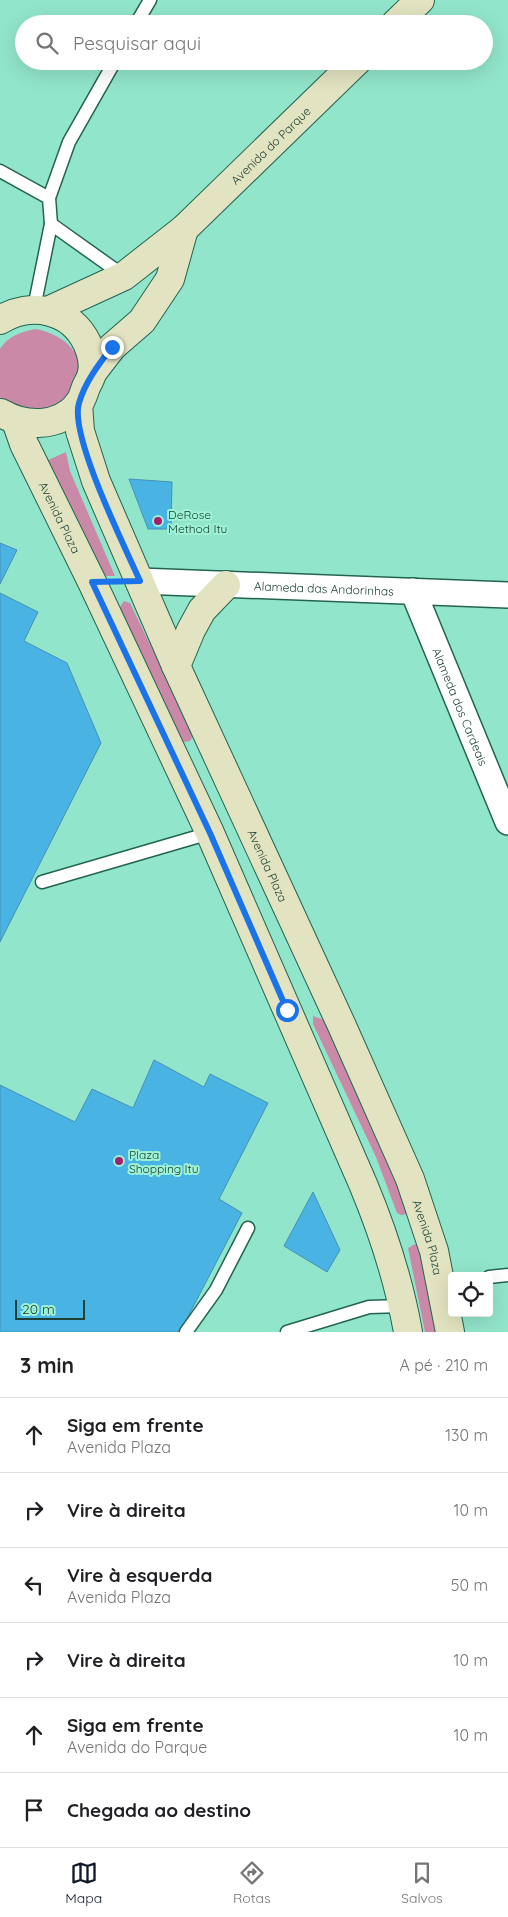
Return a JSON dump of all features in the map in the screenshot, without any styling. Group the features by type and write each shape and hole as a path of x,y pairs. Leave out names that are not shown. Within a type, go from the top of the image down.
{"street":[{"path":"404,15 420,0"},
{"name":"Avenida do Parque","path":"21,312 124,276 184,229 348,70"},
{"path":"8,417 38,424 60,418 78,404 92,373 112,347 142,321 170,279 184,229"},
{"path":"21,312 69,319 83,334 91,353 92,373"},
{"name":"Avenida Plaza","path":"78,404 80,431 96,481 176,666 342,1026 410,1179 446,1281 450,1332"},
{"name":"Avenida Plaza","path":"8,417 24,444 92,582 210,833 386,1242 406,1319"},
{"path":"92,582 140,581"},
{"name":"Alameda das Andorinhas","path":"140,581 226,586 508,594"},
{"path":"176,666 191,630 202,610 226,586"},
{"name":"Alameda dos Cardeais","path":"413,591 508,822"},
{"path":"287,1010 302,1006 314,1007 342,1026"},
{"path":"386,1242 404,1237 419,1239 434,1251"}],"lane":[{"path":"141,15 150,0"},
{"path":"21,312 52,224 49,198 69,142 110,70"},
{"path":"0,171 49,198"},
{"path":"52,224 124,276"},
{"path":"42,882 210,833"},
{"path":"186,1332 216,1290 248,1228"},
{"path":"493,1277 508,1276"},
{"path":"287,1332 369,1307 406,1319"}],"shaded area":[{"path":"35,329 64,341 77,356 80,365 80,376 75,391 53,414 5,405 0,397 0,349 15,335"},
{"path":"66,452 70,471 115,576 104,576 44,462"},
{"path":"124,601 130,603 194,735 190,741 184,742 179,739 118,610"},
{"path":"313,1016 327,1021 388,1151 409,1214 401,1215 397,1213 376,1157 313,1024"},
{"path":"415,1244 421,1247 439,1332 425,1332 408,1248"}],"building":[{"path":"129,479 172,482 171,529 148,529"},
{"path":"0,543 17,550 0,584"},
{"path":"0,593 38,612 24,641 67,663 101,743 0,942"},
{"name":"Plaza Shopping Itu","path":"154,1060 204,1087 210,1074 268,1103 219,1199 242,1213 180,1332 0,1332 0,1085 75,1122 92,1089 133,1108"},
{"path":"313,1192 340,1250 327,1272 284,1246"}],"place":[{"name":"DeRose Method Itu","path":"158,521"},
{"name":"Plaza Shopping Itu","path":"119,1161"}],"route":[{"path":"112,347 92,373 78,404 80,431 96,481 140,581 92,582 210,833 287,1010"}]}
